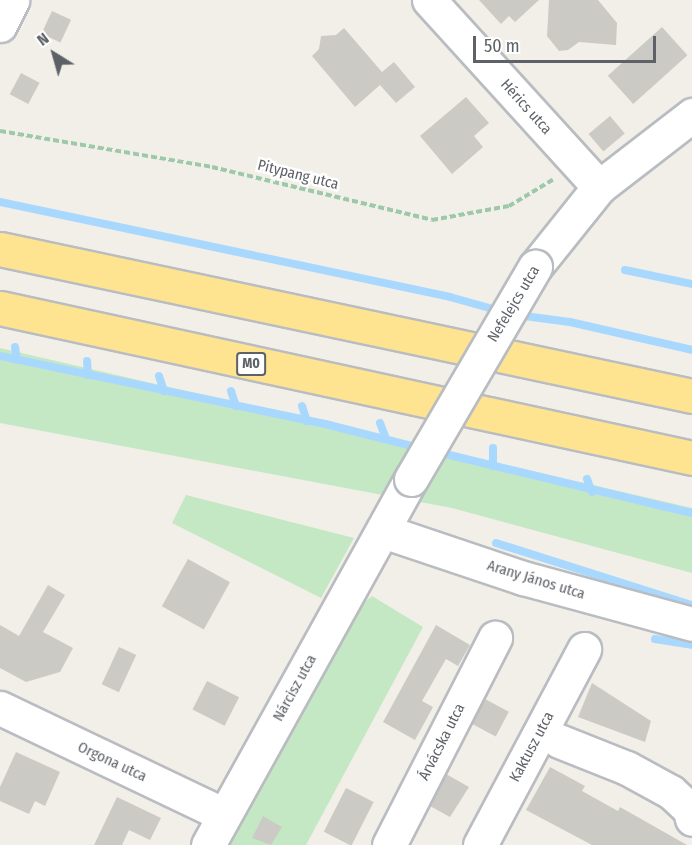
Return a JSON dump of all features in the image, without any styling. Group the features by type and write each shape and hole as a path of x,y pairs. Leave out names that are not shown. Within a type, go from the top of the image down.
{"highway":[{"path":"0,249 692,396"},
{"name":"M0","path":"0,308 692,458"}],"street":[{"path":"0,25 12,0"},
{"name":"Hérics utca","path":"429,0 588,176"},
{"name":"Nefelejcs utca","path":"383,531 588,176 692,115"},
{"name":"Arany János utca","path":"383,531 523,578 692,624"},
{"name":"Nárcisz utca","path":"208,845 383,531"},
{"name":"Árvácska utca","path":"389,845 495,638"},
{"name":"Kaktusz utca","path":"480,845 584,649"},
{"name":"Orgona utca","path":"0,708 224,815"},
{"path":"559,741 627,768 671,792 690,810 692,819"},
{"path":"683,845 692,827"}],"path":[{"name":"Pitypang utca","path":"0,131 212,167 432,220 510,206 588,176"}],"green space":[{"path":"0,348 692,508 692,573 452,508 0,423"},
{"path":"186,495 354,538 321,598 172,523"},
{"path":"372,596 423,627 306,845 228,845 358,607"}],"building":[{"path":"479,0 539,0 515,22 509,16 501,24"},
{"path":"549,0 598,0 617,23 616,45 579,42 568,50 559,51 547,36"},
{"path":"52,11 71,20 60,43 41,34"},
{"path":"662,27 687,55 633,104 608,76"},
{"path":"344,28 382,72 394,62 415,87 396,103 380,85 355,107 312,56 319,49 321,36 336,35"},
{"path":"21,73 40,83 28,104 10,94"},
{"path":"466,97 489,123 474,136 483,147 452,174 420,136"},
{"path":"610,116 625,134 603,152 589,134"},
{"path":"188,559 230,582 204,630 162,606"},
{"path":"48,585 65,595 43,632 73,648 60,672 26,682 0,668 0,625 19,636"},
{"path":"436,625 470,645 458,666 446,659 422,701 433,707 415,740 383,722"},
{"path":"119,647 136,655 119,692 102,684"},
{"path":"207,681 239,697 225,726 192,710"},
{"path":"592,683 651,721 645,742 578,717"},
{"path":"485,699 509,712 496,736 472,724"},
{"path":"16,752 60,772 45,806 35,801 29,814 0,801 0,787"},
{"path":"550,767 585,786 582,791 618,811 620,807 687,845 592,845 526,810"},
{"path":"446,774 469,787 450,817 430,806"},
{"path":"346,788 374,802 352,845 324,832"},
{"path":"117,797 161,818 150,840 129,830 122,845 94,845"},
{"path":"263,816 282,827 271,845 252,838"}],"waterway":[{"path":"0,202 450,297 500,311"},
{"path":"625,270 692,284"},
{"path":"517,315 570,322 692,350"},
{"path":"15,347 17,360"},
{"path":"0,356 329,425 419,448"},
{"path":"87,361 88,375"},
{"path":"159,376 164,391"},
{"path":"231,391 236,406"},
{"path":"302,406 307,421"},
{"path":"380,423 386,439"},
{"path":"493,448 493,466"},
{"path":"437,452 692,513"},
{"path":"587,479 592,492"},
{"path":"496,543 692,605"},
{"path":"655,639 692,645"}]}
